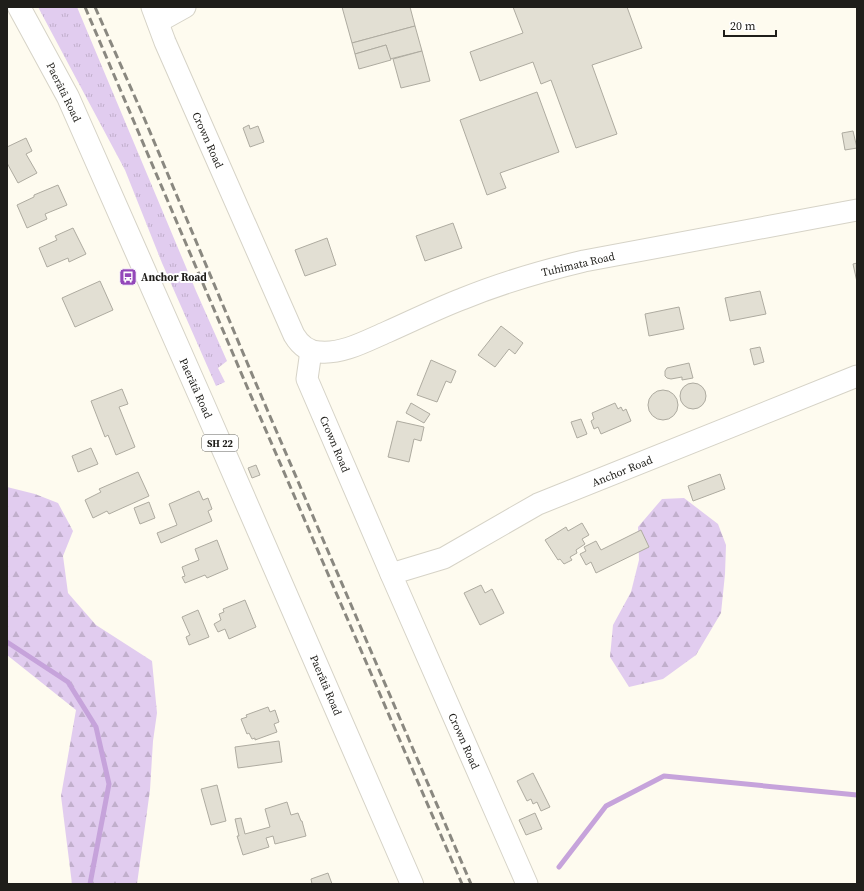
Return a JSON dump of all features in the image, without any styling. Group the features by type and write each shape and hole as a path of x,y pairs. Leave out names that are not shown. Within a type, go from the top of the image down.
{"highway":[{"name":"Paerātā Road","path":"19,7 68,97 412,884"}],"street":[{"path":"155,15 185,7"},
{"name":"Crown Road","path":"155,15 165,42 294,335 298,341 310,351 307,379 527,884"},
{"name":"Tuhimata Road","path":"310,351 332,352 366,342 461,299 510,281 549,270 584,261 857,210"},
{"name":"Anchor Road","path":"391,574 444,558 538,504 857,376"}],"green space":[{"path":"38,7 77,7 196,291 227,361 218,368 225,382 216,386 162,263 125,170"},
{"path":"7,487 35,494 58,503 73,531 63,556 68,593 96,625 152,661 157,713 153,741 150,790 137,884 72,884 61,796 76,710 7,655"},
{"path":"684,498 718,524 726,545 721,613 696,655 663,679 629,687 610,657 613,625 631,592 639,560 638,527 662,499"}],"building":[{"path":"342,7 410,7 415,26 352,43"},
{"path":"513,7 627,7 642,48 592,65 617,134 576,148 551,80 541,84 533,62 480,81 470,52 523,33"},
{"path":"415,26 422,51 390,59 386,45 355,54 352,43"},
{"path":"386,45 391,60 359,69 355,54"},
{"path":"422,51 430,81 401,88 393,59"},
{"path":"537,92 559,152 500,173 506,188 487,195 460,120"},
{"path":"249,125 250,129 258,126 264,142 250,147 243,128"},
{"path":"853,131 857,148 845,150 842,133"},
{"path":"26,138 32,151 26,154 37,173 18,183 7,163 7,147"},
{"path":"58,185 67,205 45,214 47,219 27,228 17,205 34,197 34,195"},
{"path":"453,223 462,248 425,261 416,236"},
{"path":"73,228 86,254 69,262 68,258 47,267 39,248 57,240 55,236"},
{"path":"327,238 336,265 305,276 295,250"},
{"path":"857,263 857,282 853,264"},
{"path":"100,281 113,310 75,327 62,298"},
{"path":"760,291 766,314 730,321 725,298"},
{"path":"679,307 684,329 649,336 645,314"},
{"path":"501,326 523,343 515,354 509,349 495,367 478,355"},
{"path":"760,347 764,362 754,365 750,349"},
{"path":"431,360 456,371 451,383 446,381 437,402 417,395"},
{"path":"689,363 693,378 682,380 682,377 671,379 665,376 665,371 667,368"},
{"path":"693,383 702,387 706,396 702,405 693,409 684,405 680,396 684,387"},
{"path":"122,389 128,404 119,407 135,447 116,455 108,435 105,437 91,401"},
{"path":"663,390 673,395 678,405 673,415 663,420 653,415 648,405 653,395"},
{"path":"411,403 430,414 424,423 406,413"},
{"path":"615,403 618,409 621,407 623,411 626,409 631,421 601,434 598,427 594,429 591,421 594,419 592,413"},
{"path":"581,419 587,434 577,438 571,422"},
{"path":"397,421 424,427 421,441 414,439 409,462 388,457"},
{"path":"91,448 98,464 78,472 72,456"},
{"path":"256,465 260,475 252,478 248,468"},
{"path":"138,472 149,496 109,514 107,511 93,518 85,500 101,492 99,489"},
{"path":"720,474 725,489 693,501 688,486"},
{"path":"199,491 203,500 208,498 212,509 208,511 212,521 161,543 157,533 177,525 169,504"},
{"path":"149,502 155,518 140,524 134,508"},
{"path":"582,523 589,535 582,539 585,544 576,550 577,553 570,557 572,560 564,564 560,559 558,560 545,540 566,527 568,531"},
{"path":"641,530 649,547 596,573 591,562 586,565 580,554 586,551 584,547 596,541 601,550"},
{"path":"217,540 228,569 207,578 205,575 185,583 182,577 185,576 182,567 199,560 195,549"},
{"path":"481,585 485,593 492,589 504,613 480,625 464,593"},
{"path":"245,600 256,627 229,639 225,629 218,632 214,624 221,620 219,614 224,612 223,609"},
{"path":"198,610 209,637 189,645 186,637 190,635 182,617"},
{"path":"268,707 270,712 275,710 279,722 274,724 277,732 255,740 255,738 252,739 249,733 247,734 241,719 247,717 246,715"},
{"path":"279,741 282,762 238,768 235,747"},
{"path":"533,773 550,807 541,811 537,802 533,804 531,799 527,801 517,781"},
{"path":"217,785 226,821 211,825 201,789"},
{"path":"287,802 291,815 298,813 306,836 275,844 273,836 266,838 269,847 243,855 237,836 239,836 235,819 241,818 245,834 270,827 265,809"},
{"path":"535,813 542,829 526,835 519,820"},
{"path":"328,873 332,884 312,884 311,879"}],"waterway":[{"path":"7,642 68,682 96,727 109,784 90,884"},
{"path":"559,867 606,806 664,776 857,795"}],"railway":[{"path":"85,7 462,884"},
{"path":"95,7 142,113 254,379 471,884"}],"place":[{"name":"Anchor Road","path":"128,277"}]}
